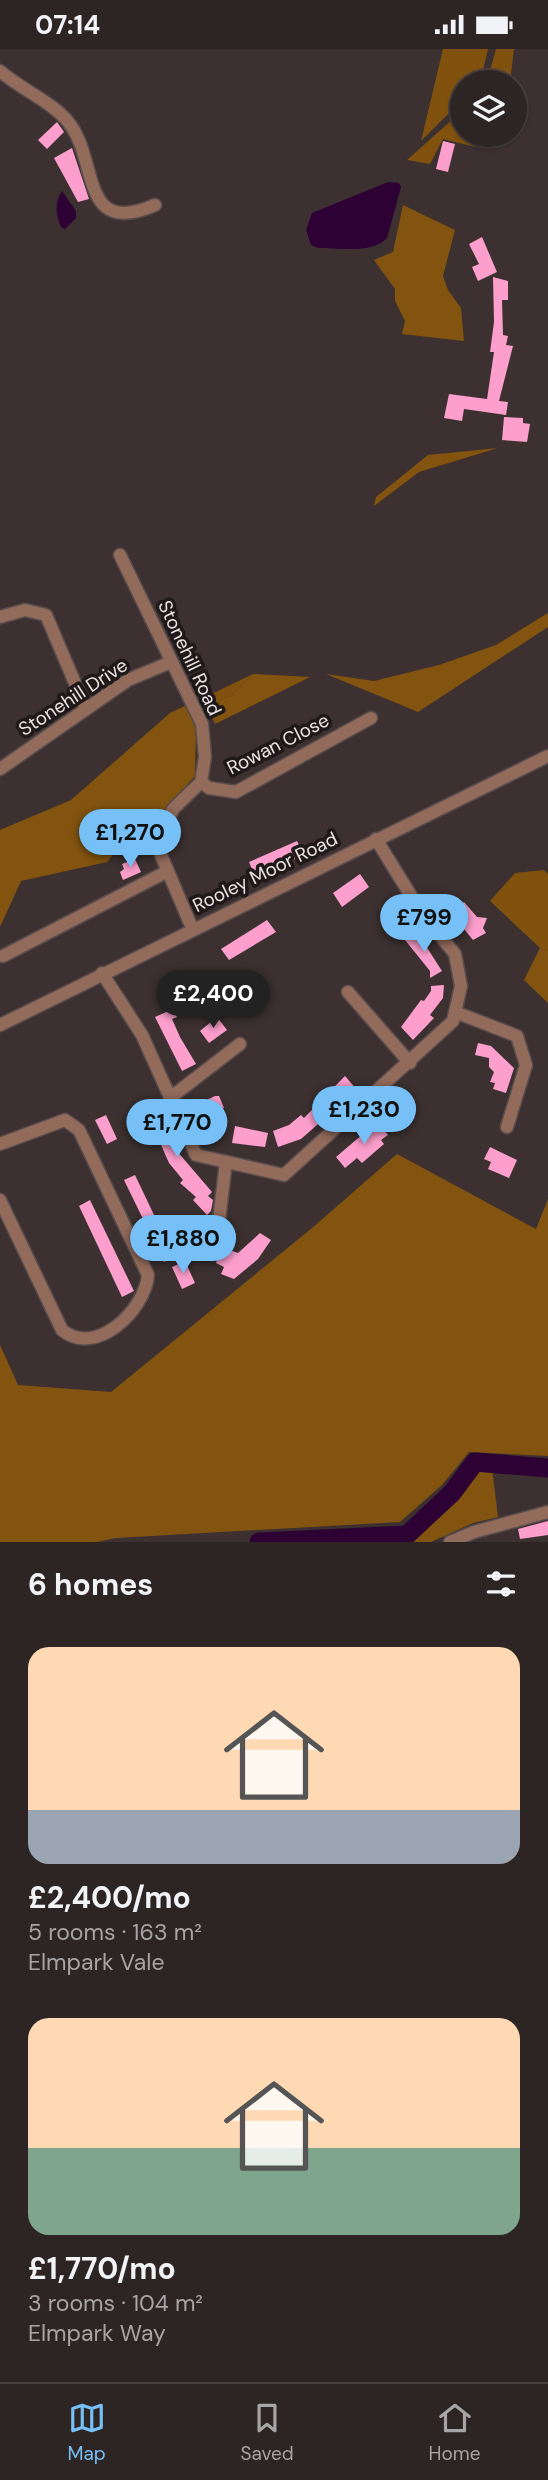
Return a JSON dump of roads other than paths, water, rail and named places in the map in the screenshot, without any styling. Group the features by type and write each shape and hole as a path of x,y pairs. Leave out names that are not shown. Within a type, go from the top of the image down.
{"street":[{"path":"0,71 67,120 86,158 98,202 108,209 124,213 155,205"},
{"name":"Stonehill Road","path":"121,555 202,724 205,757 201,782"},
{"path":"0,617 25,610 46,615 86,709"},
{"name":"Stonehill Drive","path":"0,769 128,680 171,662"},
{"name":"Rowan Close","path":"201,782 209,787 236,792 371,718"},
{"name":"Rooley Moor Road","path":"0,1025 192,928 548,756"},
{"path":"192,928 161,855 163,832 173,809 201,782"},
{"path":"102,973 142,1035 196,1155 284,1175 453,1021 461,986 455,954 421,912 376,839"},
{"path":"3,955 166,872"},
{"path":"348,992 410,1063"},
{"path":"455,1012 517,1036 526,1065 507,1128"},
{"path":"170,1098 240,1044"},
{"path":"0,1145 65,1120 79,1130 148,1275 145,1293 122,1323 113,1330 83,1338 69,1335 62,1329 56,1323 0,1201"},
{"path":"224,1229 219,1220 226,1162"},
{"path":"450,1542 474,1532 548,1512"}],"waterway":[{"path":"259,1542 407,1535 452,1493 475,1462 548,1468"}]}
